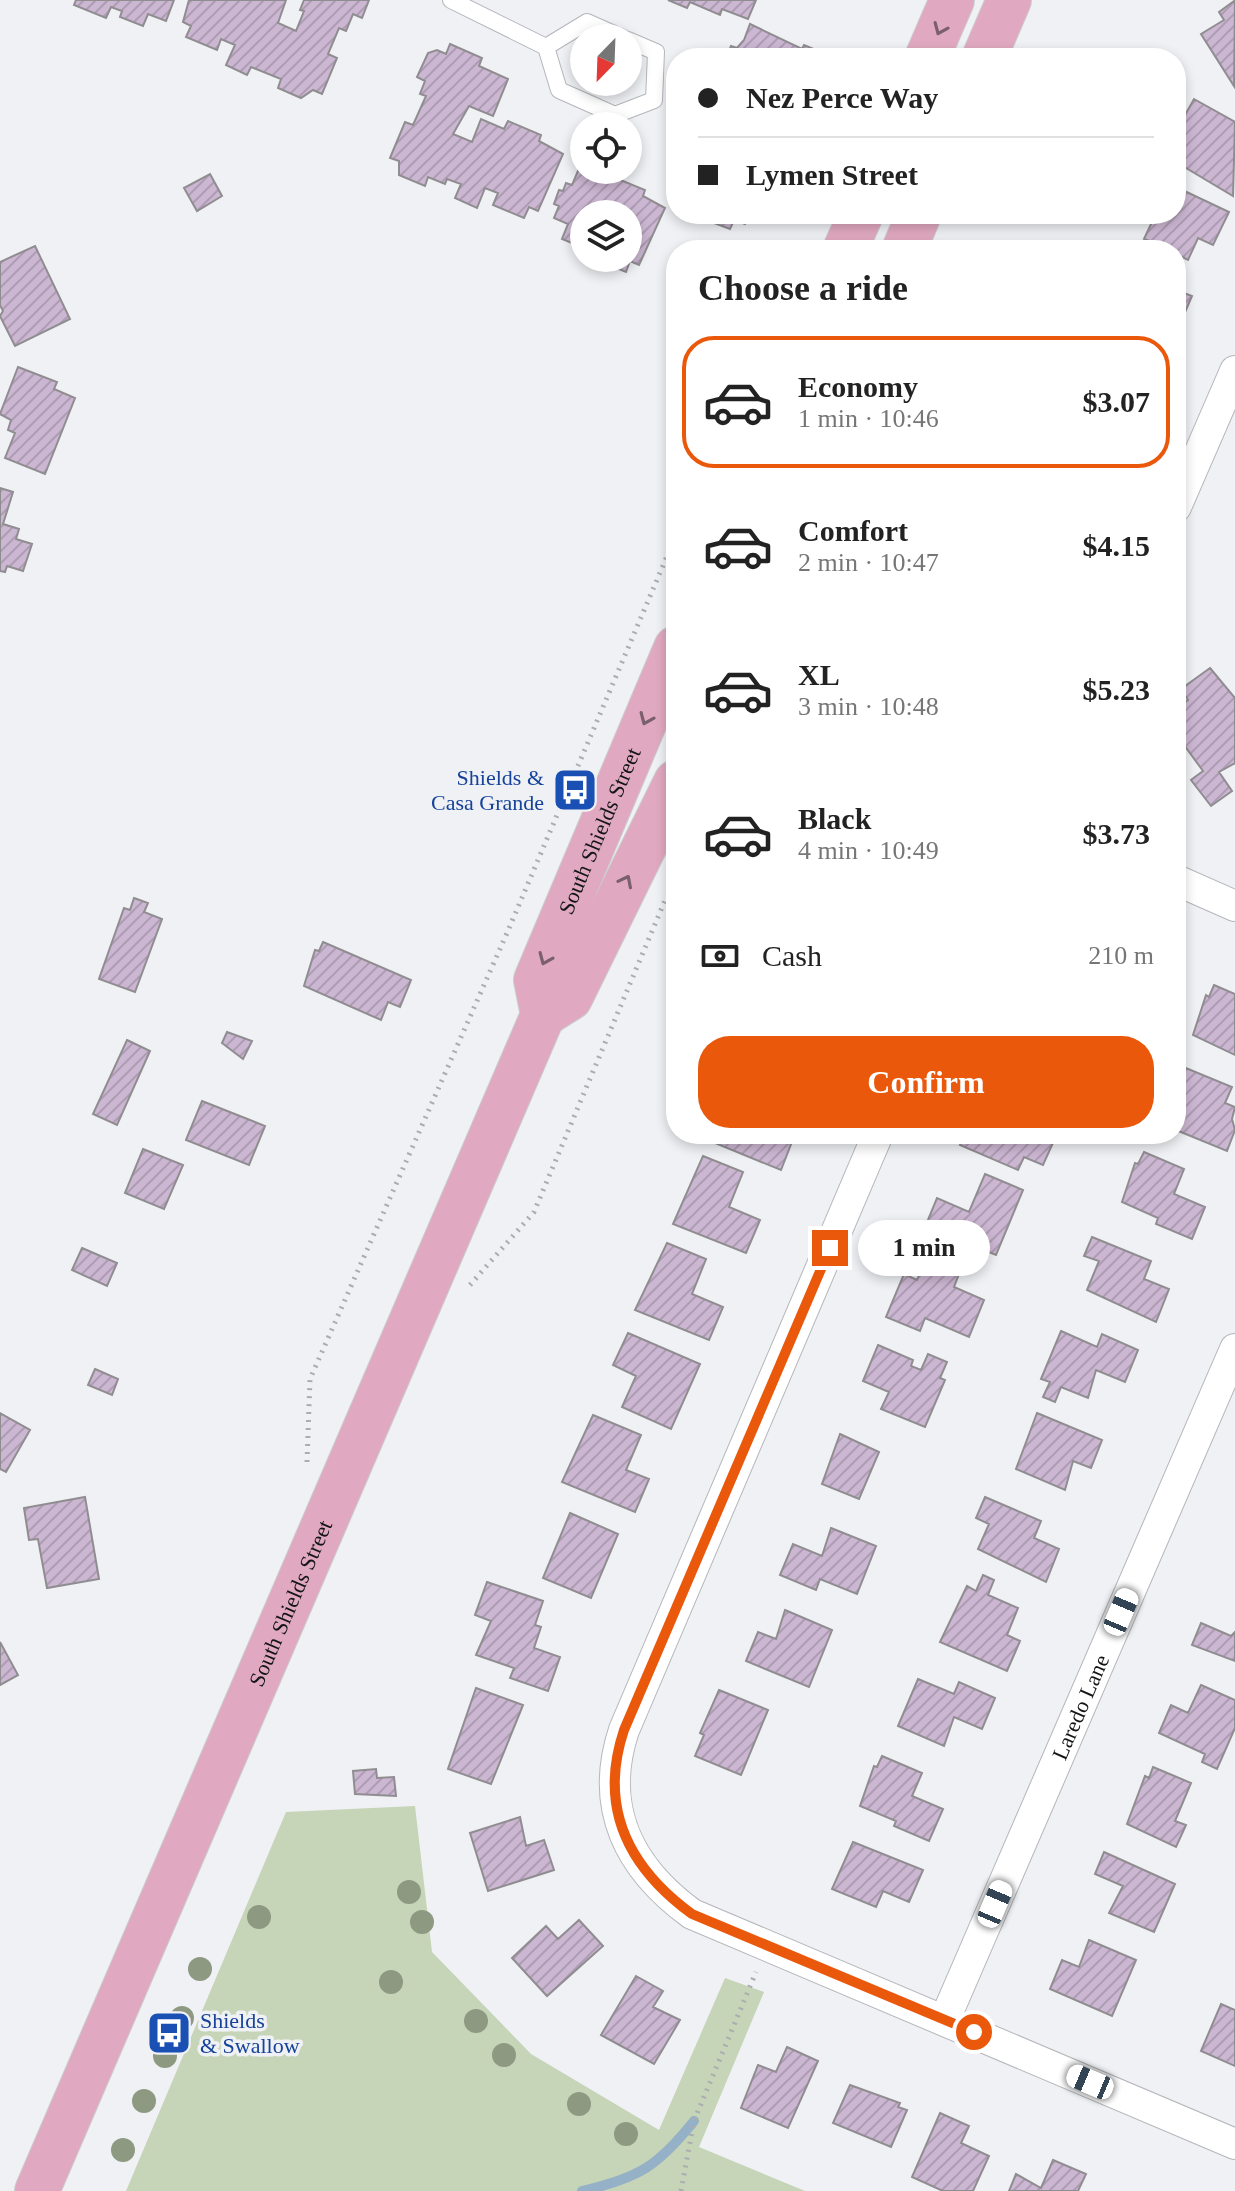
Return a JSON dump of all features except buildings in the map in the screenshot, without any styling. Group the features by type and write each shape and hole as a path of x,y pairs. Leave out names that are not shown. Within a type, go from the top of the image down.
{"main road":[{"path":"931,48 952,0"},
{"path":"988,48 1009,0"},
{"name":"South Shields Street","path":"543,1015 536,980 666,672"},
{"name":"South Shields Street","path":"37,2191 543,1015 570,998 666,802"}],"street":[{"path":"1186,492 1222,436 1235,371"},
{"path":"1186,884 1235,906"},
{"path":"874,1144 624,1730 614,1784 627,1845 660,1891 692,1914 1235,2144"},
{"name":"Laredo Lane","path":"945,2019 1235,1349"}],"lane":[{"path":"451,0 546,47 559,90 570,95"},
{"path":"546,47 570,32"},
{"path":"572,96 615,115 654,100 656,52 642,46"}],"path":[{"path":"310,1379 507,933 666,559"},
{"path":"534,1212 666,898"},
{"path":"681,2191 694,2121 767,1945"}],"green space":[{"path":"415,1806 432,1952 531,2054 659,2130 725,1978 764,1992 699,2147 805,2191 126,2191 286,1812"}],"waterway":[{"path":"582,2191 618,2181 646,2168 669,2149 694,2121"}],"place":[{"name":"Shields & Casa Grande","path":"575,790"},
{"name":"Shields & Swallow","path":"169,2033"}],"route":[{"path":"830,1248 624,1730 614,1784 617,1808 627,1845 644,1873 660,1891 692,1914 974,2032"}]}
